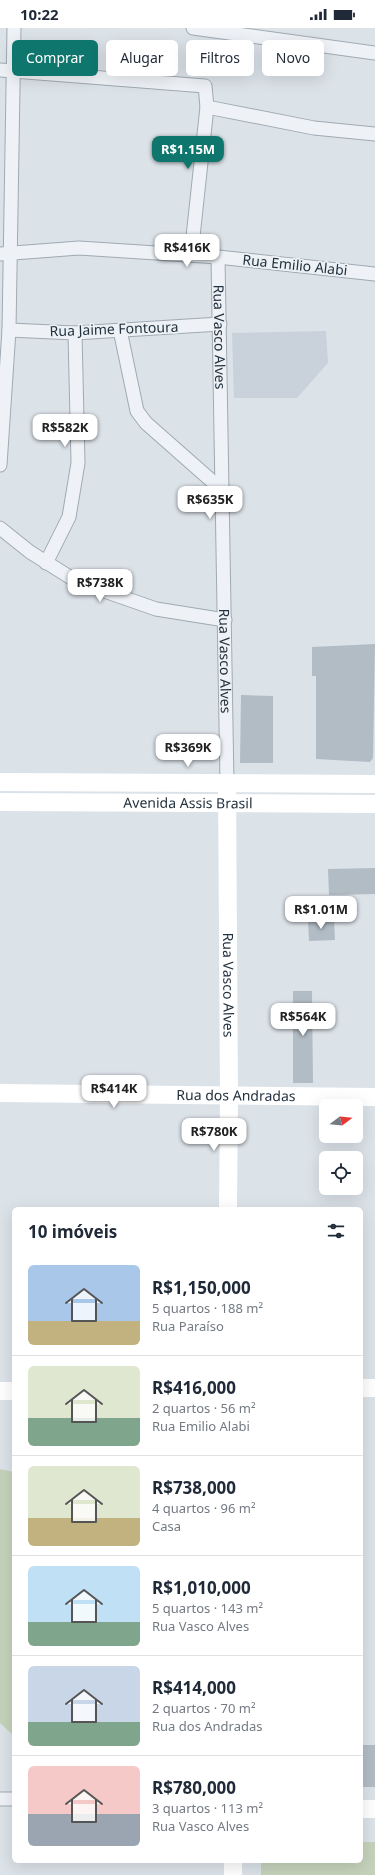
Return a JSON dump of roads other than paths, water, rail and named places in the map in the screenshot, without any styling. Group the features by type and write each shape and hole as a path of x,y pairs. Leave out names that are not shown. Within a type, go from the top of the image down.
{"street":[{"path":"14,28 14,40"},
{"path":"193,28 375,53"},
{"path":"0,70 12,70"},
{"path":"0,465 8,330 4,255 14,76"},
{"path":"86,76 205,86 208,107 191,255"},
{"path":"208,107 314,128 375,134"},
{"name":"Rua Emilio Alabi","path":"4,255 79,248 218,257 375,274"},
{"name":"Rua Vasco Alves","path":"218,257 227,783 229,1096 228,1207"},
{"name":"Rua Jaime Fontoura","path":"8,330 75,334 220,324"},
{"path":"120,330 137,411 146,423 222,490"},
{"path":"46,563 69,517 78,463 75,334"},
{"path":"0,528 46,563 76,581 156,609 225,620"},
{"name":"Avenida Assis Brasil","path":"0,782 375,784"},
{"path":"322,804 323,784"},
{"name":"Avenida Assis Brasil","path":"0,802 375,804"},
{"name":"Rua dos Andradas","path":"0,1093 375,1097"},
{"path":"363,1388 375,1388"},
{"path":"0,1391 12,1391"},
{"path":"0,1799 12,1799"},
{"path":"363,1809 375,1809"},
{"path":"233,1863 233,1875"}]}
